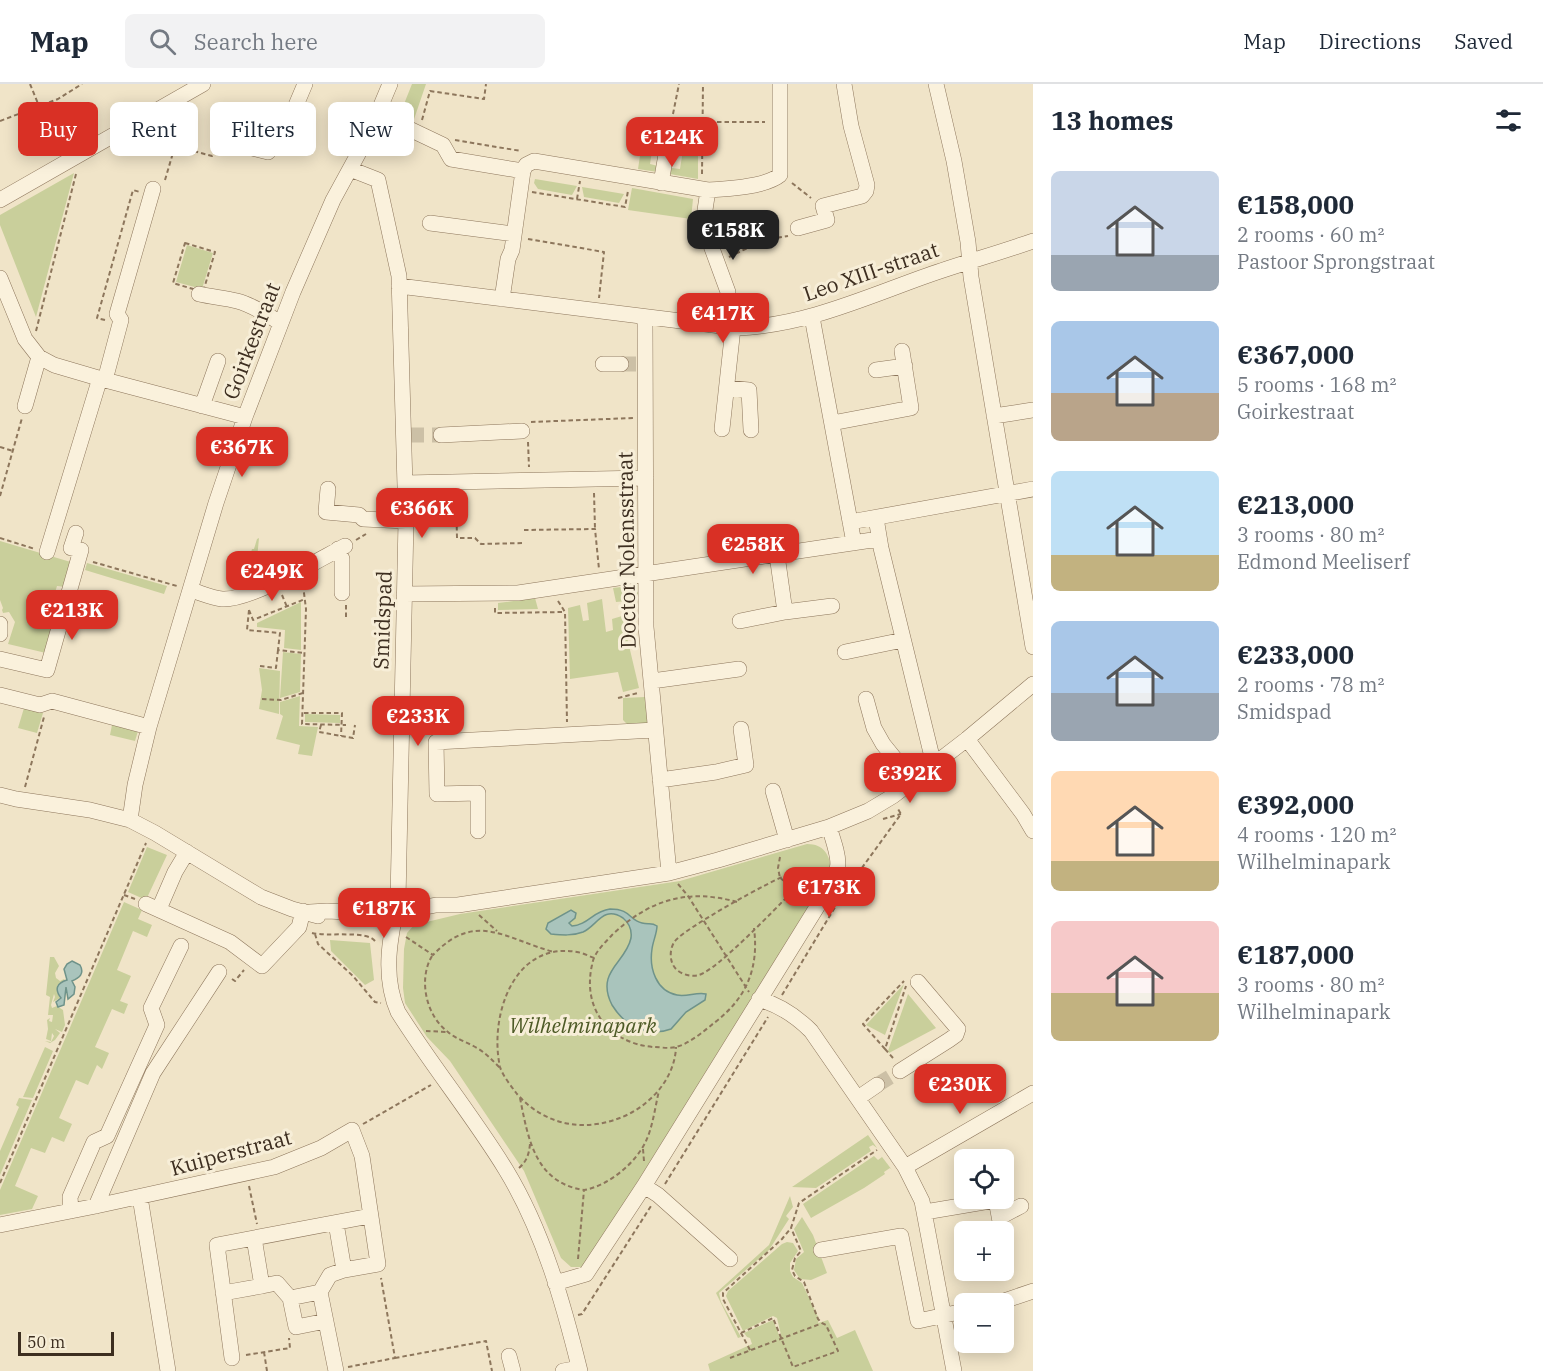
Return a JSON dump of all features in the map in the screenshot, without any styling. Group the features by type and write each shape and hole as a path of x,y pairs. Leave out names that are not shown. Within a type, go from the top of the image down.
{"street":[{"path":"173,102 203,84"},
{"path":"297,102 304,84"},
{"name":"Goirkestraat","path":"383,102 390,84"},
{"path":"502,299 518,236 521,190 527,167 534,161 705,189 728,189 772,181 780,174 780,84"},
{"path":"797,231 827,220 823,206 862,196 866,191 867,185 850,126 844,84"},
{"path":"936,84 954,161 969,242 994,417 1033,646"},
{"path":"662,183 671,126"},
{"path":"414,131 443,145 451,159 527,167"},
{"path":"0,200 76,156"},
{"name":"Goirkestraat","path":"130,820 135,785 149,727 216,503 245,417 281,323 333,200 357,156"},
{"name":"Smidspad","path":"350,169 378,180 399,276 406,435 406,521 396,923"},
{"path":"705,189 706,232 728,292 728,388 722,429"},
{"path":"47,552 120,324 121,320 117,314 152,192"},
{"path":"430,223 518,236"},
{"name":"Leo XIII-straat","path":"399,286 729,328 760,326 812,317 1033,241"},
{"path":"0,278 24,339 34,352 54,365 245,417"},
{"path":"199,294 237,301 254,307 281,323"},
{"path":"812,317 854,543"},
{"name":"Doctor Nolensstraat","path":"645,318 641,364 645,418 648,573 646,627 669,873"},
{"path":"25,406 34,352"},
{"path":"832,423 911,408 904,358 876,370"},
{"path":"202,406 218,361"},
{"path":"603,364 621,364"},
{"path":"728,388 749,390 751,430"},
{"path":"994,417 1033,410"},
{"path":"441,435 526,429"},
{"path":"405,483 646,478"},
{"path":"328,489 326,512 359,515 363,519 406,521"},
{"path":"850,522 1033,489"},
{"path":"876,518 879,539 934,765"},
{"path":"0,659 47,670 81,550 71,548 76,533"},
{"path":"404,594 518,593 879,539"},
{"path":"191,590 220,599 246,602 271,585 342,547 342,593"},
{"path":"777,555 785,612"},
{"path":"740,621 832,606"},
{"path":"0,624 0,634"},
{"path":"845,652 903,640"},
{"path":"652,686 739,669"},
{"path":"0,795 90,810 130,820 261,897 292,909 342,922 396,923 474,902 669,873 829,827 868,811 893,796 1032,685"},
{"path":"0,695 44,704 52,701 149,727"},
{"path":"866,699 874,728 913,781"},
{"path":"660,780 746,765 741,729"},
{"path":"478,831 477,793 436,794 436,742 655,730"},
{"path":"967,739 1033,831"},
{"path":"773,791 787,840"},
{"path":"555,1282 586,1274 644,1186 837,874 838,854 829,827"},
{"path":"187,852 153,907 230,942 262,966 299,927 306,911"},
{"path":"396,923 388,966 393,1002 408,1028 486,1138 523,1201 555,1282 566,1319 572,1370"},
{"path":"71,1211 70,1197 93,1143 107,1136 157,1025 151,1008 180,946"},
{"path":"96,1206 153,1073 219,972"},
{"path":"901,1070 956,1035 958,1029 918,982"},
{"path":"759,999 776,1004 801,1021 811,1031 905,1167 925,1212 954,1371"},
{"path":"858,1098 877,1085"},
{"path":"905,1167 1033,1093"},
{"path":"342,1369 326,1321 321,1292 330,1275 378,1264 362,1156 352,1130"},
{"name":"Kuiperstraat","path":"0,1225 246,1174 297,1159 352,1130"},
{"path":"644,1186 658,1195 729,1259"},
{"path":"140,1197 168,1371"},
{"path":"925,1212 996,1200 1000,1221"},
{"path":"1004,1221 1021,1206"},
{"path":"232,1358 217,1245 370,1216"},
{"path":"336,1223 344,1270"},
{"path":"821,1250 902,1236 918,1321 954,1314"},
{"path":"257,1237 262,1286"},
{"path":"223,1293 277,1283 290,1298 296,1327 326,1321"},
{"path":"1014,1298 1033,1291"},
{"path":"290,1298 321,1292"}],"path":[{"path":"30,84 37,102"},
{"path":"50,102 82,84"},
{"path":"422,120 430,91 484,99 486,84"},
{"path":"671,126 680,84"},
{"path":"703,84 705,189"},
{"path":"0,121 18,114"},
{"path":"702,122 780,122"},
{"path":"443,145 452,140 521,151 527,167"},
{"path":"34,352 34,341 80,156"},
{"path":"120,324 97,318 133,190 152,192 158,188 162,189 171,156"},
{"path":"578,199 582,170"},
{"path":"780,174 823,206"},
{"path":"521,190 625,207 630,178"},
{"path":"729,257 764,240 797,231"},
{"path":"518,236 604,252 600,292"},
{"path":"185,243 215,252 203,292 173,283 185,243"},
{"path":"0,496 25,406"},
{"path":"529,479 526,429 645,418"},
{"path":"0,447 13,451"},
{"path":"594,478 595,529 600,580"},
{"path":"456,481 457,538 475,538 481,544 523,543"},
{"path":"524,530 595,529"},
{"path":"79,557 191,590"},
{"path":"300,569 305,599 303,724 346,725"},
{"path":"551,588 565,612 567,735"},
{"path":"496,593 495,613 565,612"},
{"path":"246,602 253,620 305,599"},
{"path":"246,602 246,630 280,633 276,668 260,666"},
{"path":"278,650 305,653"},
{"path":"618,698 652,686"},
{"path":"262,699 281,700 303,693"},
{"path":"567,698 573,698"},
{"path":"22,800 44,704"},
{"path":"303,712 342,713 341,736"},
{"path":"321,725 320,732 353,738 355,726"},
{"path":"893,796 901,814"},
{"path":"874,822 901,814"},
{"path":"566,1319 582,1314 843,894 901,814"},
{"path":"0,1183 152,831"},
{"path":"787,840 778,868 780,878 787,883 790,893"},
{"path":"669,873 688,896 745,988"},
{"path":"789,874 796,879 796,885 790,893 718,963 699,975 685,975 672,964 670,955 674,943 703,921 789,874"},
{"path":"790,893 820,902"},
{"path":"737,902 721,897 688,896 656,904 623,926 600,948 592,963 592,997 595,1010 606,1026 621,1038 639,1046 676,1047 717,1022 734,1005 745,988 754,965 754,928"},
{"path":"474,902 478,914 500,932"},
{"path":"396,923 433,955"},
{"path":"447,1032 435,1016 426,994 424,979 426,968 433,955 445,942 463,933 486,930 500,932 530,945 555,952 578,952 594,958"},
{"path":"315,934 318,944 353,976 375,1002 387,1005"},
{"path":"501,1070 497,1039 498,1027 501,1007 508,988 520,972 533,962 555,952"},
{"path":"219,972 235,981 253,959"},
{"path":"885,1049 906,983 904,980 863,1024 901,1070"},
{"path":"421,1034 424,1031 447,1032 477,1047 488,1055 520,1097 532,1107 548,1117 581,1126 600,1125 634,1112 659,1091"},
{"path":"520,1097 530,1141 540,1164 559,1181 584,1190 590,1189 617,1174 642,1149 647,1140 659,1091 676,1061 676,1047"},
{"path":"352,1130 430,1086 443,1076"},
{"path":"519,1169 525,1164 530,1141"},
{"path":"750,1350 723,1299 723,1293 771,1251 791,1228 799,1203 888,1143"},
{"path":"246,1174 257,1237"},
{"path":"578,1276 584,1190"},
{"path":"741,1333 773,1318 793,1367 838,1351 826,1325 818,1318 804,1282 795,1276 792,1270 795,1258 801,1251 791,1228"},
{"path":"380,1271 395,1358"},
{"path":"730,1358 822,1323"},
{"path":"232,1358 290,1348 288,1332 296,1327"},
{"path":"342,1369 486,1341 492,1371"},
{"path":"264,1352 267,1371"}],"green space":[{"path":"412,84 426,84 414,119 414,102 405,102"},
{"path":"646,130 655,132 650,164 658,166 658,172 638,169"},
{"path":"685,137 698,139 698,179 670,174 672,168 680,169"},
{"path":"74,173 36,317 0,225 0,215"},
{"path":"535,179 577,186 572,195 538,189 534,183"},
{"path":"582,187 624,194 619,203 584,197"},
{"path":"632,188 693,199 691,219 628,210"},
{"path":"187,245 213,253 202,289 176,282"},
{"path":"259,538 255,580 267,580 250,587 243,578 252,549"},
{"path":"0,541 74,563 66,587 57,586 45,626 53,629 46,653 8,644 15,622 9,612 3,613 0,600"},
{"path":"87,563 167,586 164,594 85,570"},
{"path":"639,586 639,600 616,602 613,588"},
{"path":"535,598 538,609 498,610 498,603"},
{"path":"602,599 606,632 613,630 612,619 622,616 639,688 623,692 618,672 570,679 568,608 580,605 583,621 589,620 587,603"},
{"path":"301,602 301,650 284,648 285,630 257,627 257,623"},
{"path":"283,652 301,654 300,692 280,698"},
{"path":"259,668 280,671 279,714 259,709 262,690"},
{"path":"300,696 299,726 318,727 312,756 298,754 300,745 276,739 283,716 280,714 280,702"},
{"path":"645,697 648,725 628,725 623,720 623,698"},
{"path":"24,708 43,713 37,733 18,728"},
{"path":"305,714 340,715 340,723 305,722"},
{"path":"112,725 138,731 135,741 110,735"},
{"name":"Wilhelminapark","path":"807,844 818,846 825,851 831,870 589,1260 581,1267 571,1267 561,1258 524,1171 450,1061 427,1037 405,1003 404,949 407,933 414,925 460,914 680,881"},
{"path":"147,847 167,855 146,900 128,892"},
{"path":"124,902 142,910 138,919 152,925 147,937 133,931 117,970 131,976 120,1001 128,1004 124,1014 112,1009 95,1047 109,1053 102,1069 97,1065 88,1085 76,1080 59,1118 72,1124 64,1142 52,1137 45,1153 31,1148 15,1186 38,1196 32,1209 0,1215 0,1190"},
{"path":"330,940 370,943 374,980 365,985 331,951"},
{"path":"50,957 54,957 59,966 55,973 56,978 60,981 65,980 57,986 60,998 53,1002 54,994 51,1005 52,1008 57,1006 63,1010 65,1025 62,1032 55,1029 60,1033 55,1040 50,1043 45,1041 51,1042 54,1036 52,1033 51,1041 46,1039 47,1020 50,1018 49,1021 52,1022 53,1015 48,1015 50,997 46,995"},
{"path":"904,984 885,1035 866,1025"},
{"path":"908,994 936,1028 889,1053 888,1051"},
{"path":"45,1047 53,1051 33,1098 23,1097"},
{"path":"19,1098 32,1100 0,1175 0,1151 19,1107 16,1105"},
{"path":"868,1135 877,1148 873,1145 869,1147 871,1151 816,1188 792,1187"},
{"path":"879,1153 892,1170 890,1168 864,1188 811,1218 803,1204 874,1156 878,1160 882,1157"},
{"path":"790,1196 793,1207 786,1216 789,1219 769,1250 719,1293 721,1302 741,1337 738,1338 716,1293 769,1245"},
{"path":"802,1217 813,1235 827,1273 811,1280 800,1279 794,1270 796,1259 804,1252 794,1229"},
{"path":"787,1242 793,1243 798,1251 790,1263 790,1271 793,1277 802,1283 819,1319 818,1323 828,1320 837,1338 855,1330 873,1371 710,1371 708,1364 752,1344 750,1338 744,1333 773,1320 781,1335 777,1318 773,1316 743,1331 726,1296 728,1291"}],"water":[{"path":"610,909 622,911 638,922 657,926 651,956 653,971 664,989 677,995 706,994 705,1000 686,1012 671,1029 656,1032 631,1025 618,1014 612,1005 607,984 609,975 624,954 631,938 630,927 623,918 610,914 605,915 588,929 575,934 551,934 546,929 548,923 571,910 576,913 575,918 569,923 572,926"},
{"path":"72,961 80,965 82,973 72,981 75,987 74,994 68,999 66,987 64,1005 58,1007 56,1002 61,998 58,987 67,980 64,969"}],"tunnel":[{"path":"621,364 638,364"},
{"path":"409,435 441,435"},
{"path":"877,1085 900,1071"}]}
